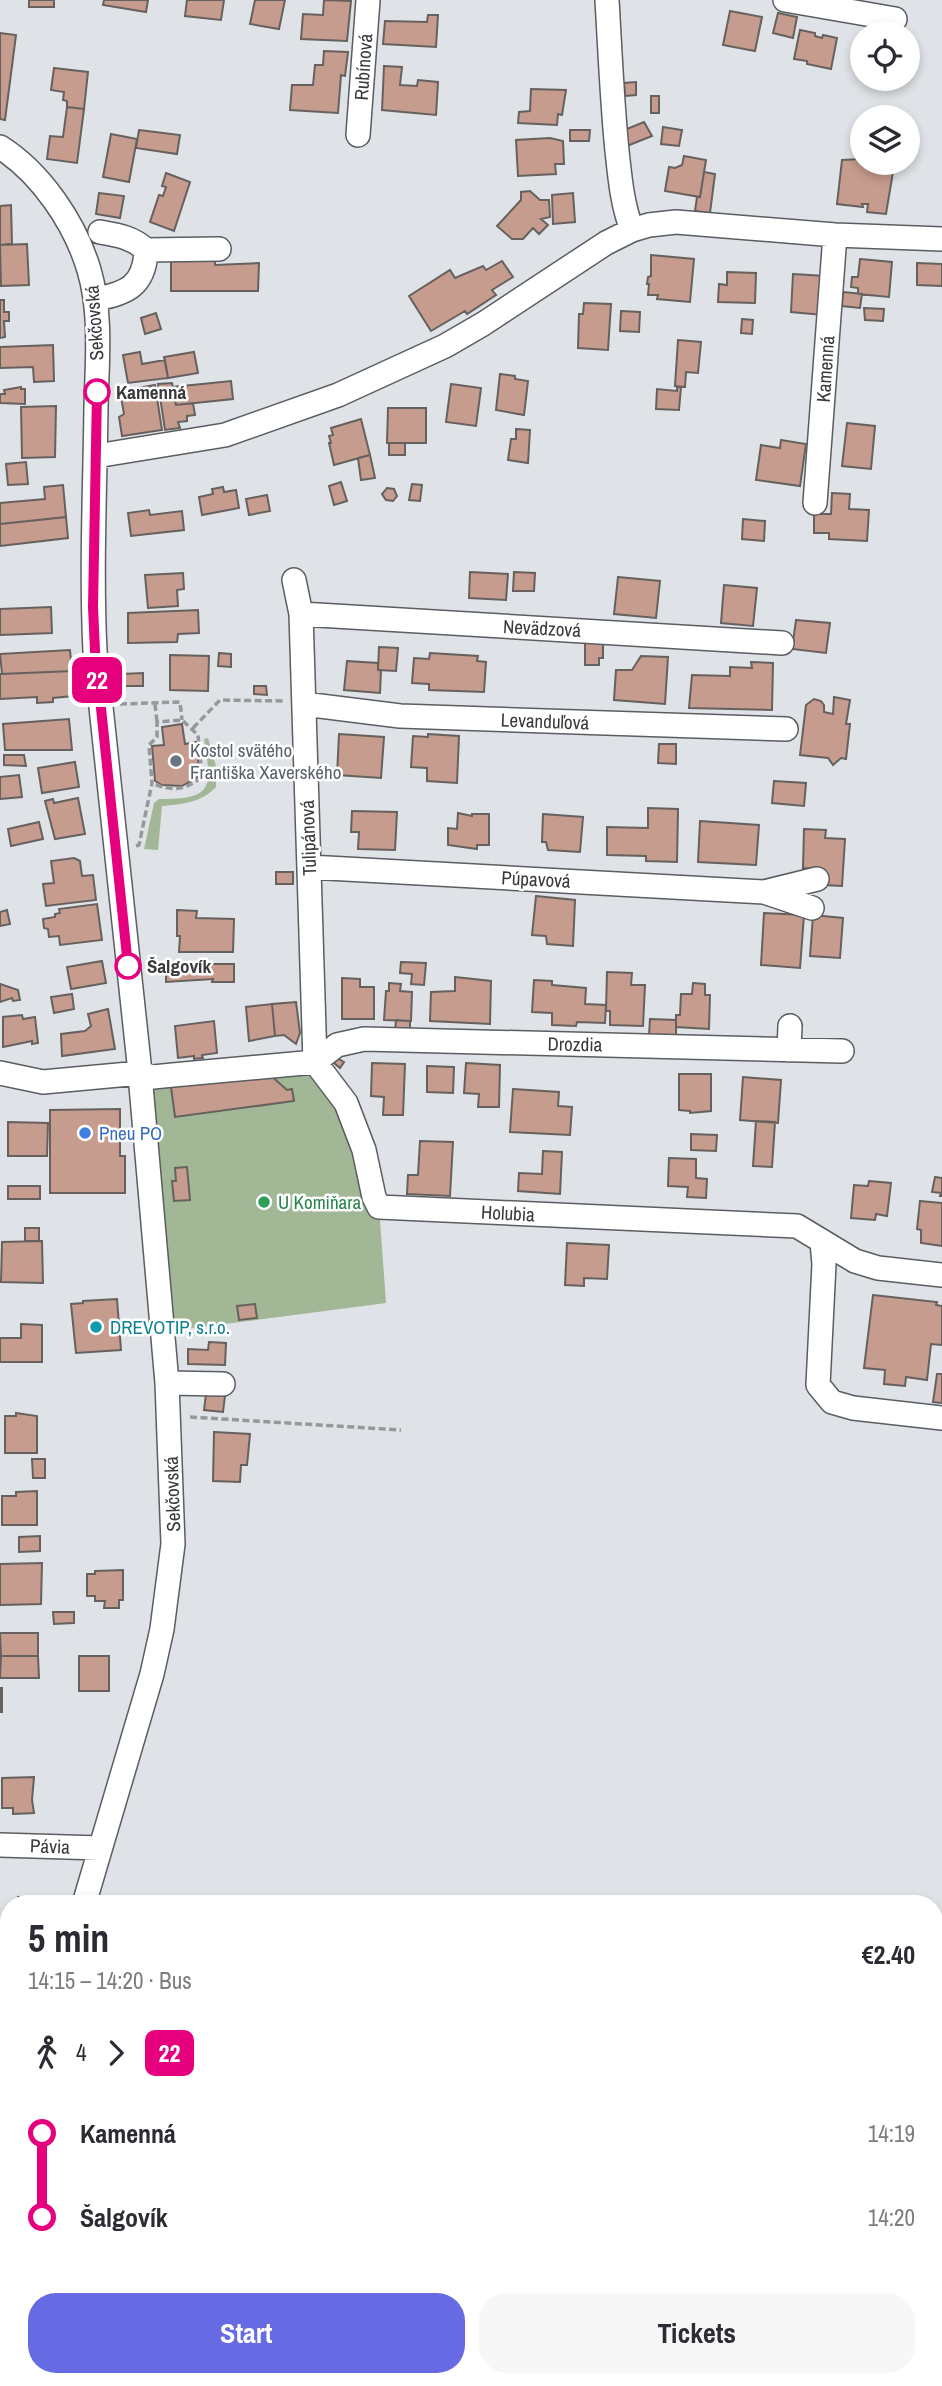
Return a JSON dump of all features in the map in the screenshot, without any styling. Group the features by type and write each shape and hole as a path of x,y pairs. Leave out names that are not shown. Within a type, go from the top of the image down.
{"street":[{"name":"Rubínová","path":"358,135 368,0"},
{"path":"607,0 617,149 624,210 632,230"},
{"path":"785,0 895,19"},
{"name":"Sekčovská","path":"0,147 23,164 65,219 83,253 96,299 98,350 93,607 95,651 140,1073 170,1416 173,1544 163,1629 86,1895"},
{"path":"96,456 225,435 338,395 445,346 484,324 606,243 649,225 676,222 835,235 942,239"},
{"path":"100,232 126,237 146,250 219,249"},
{"name":"Kamenná","path":"815,503 835,235"},
{"path":"96,299 120,294 135,285 142,275 146,250"},
{"name":"Tulipánová","path":"294,580 302,614 316,1062"},
{"name":"Nevädzová","path":"302,614 782,643"},
{"name":"Levanduľová","path":"304,702 400,716 786,729"},
{"name":"Púpavová","path":"309,867 764,892"},
{"path":"764,892 817,879"},
{"path":"764,892 812,908"},
{"path":"789,1050 790,1027"},
{"name":"Drozdia","path":"316,1062 337,1045 364,1039 842,1051"},
{"path":"0,1073 43,1082 140,1073 163,1076 316,1062"},
{"name":"Holubia","path":"316,1062 346,1103 364,1150 373,1197 379,1207 797,1226 822,1242"},
{"path":"822,1242 866,1265 942,1275"},
{"path":"822,1242 824,1264 818,1385 832,1402 853,1408 942,1418"},
{"path":"167,1383 223,1384"},
{"name":"Pávia","path":"0,1845 100,1848"}],"path":[{"path":"193,729 220,700 304,702"},
{"path":"118,704 180,702 182,720"},
{"path":"130,847 139,845 152,783 149,745 158,737 155,704"},
{"path":"152,783 170,789 183,789 202,776 198,735 182,720 157,722"},
{"path":"170,1416 401,1430"}],"green space":[{"path":"208,738 216,766 216,787 198,800 162,806 158,850 144,849 154,803 159,799 190,797 200,793 205,787 208,769 204,739"},
{"name":"U Komiňara","path":"315,1062 346,1103 379,1207 386,1303 163,1332 140,1073"}],"building":[{"path":"29,0 54,0 54,7 29,7"},
{"path":"104,0 148,0 146,12 103,5"},
{"path":"187,0 224,0 221,20 185,16"},
{"path":"255,0 285,0 279,29 250,24"},
{"path":"324,0 351,1 347,41 301,39 303,14 323,15"},
{"path":"730,11 762,17 755,51 723,45"},
{"path":"778,13 797,17 793,38 773,33"},
{"path":"428,15 438,15 436,47 383,44 385,21 427,22"},
{"path":"800,30 815,33 815,36 822,38 823,35 837,38 831,69 794,59"},
{"path":"0,33 16,35 5,120 0,119"},
{"path":"324,51 348,52 345,76 341,75 338,113 290,110 292,85 313,85 315,65 323,65"},
{"path":"384,66 402,67 400,85 417,86 418,80 438,82 436,115 382,110"},
{"path":"54,68 88,72 84,109 67,107 67,101 63,100 64,92 51,90"},
{"path":"636,82 636,95 625,96 624,83"},
{"path":"531,89 566,90 562,115 558,114 557,125 518,123 519,112 530,111"},
{"path":"651,96 659,96 659,113 651,113"},
{"path":"67,107 84,109 77,163 47,159 50,136 63,137"},
{"path":"644,122 652,136 627,146 627,129"},
{"path":"663,127 682,130 679,146 661,144"},
{"path":"139,130 180,135 177,154 136,148"},
{"path":"570,130 590,130 589,141 570,141"},
{"path":"111,134 137,139 129,182 103,177"},
{"path":"550,138 563,141 564,164 555,164 556,174 518,176 516,140"},
{"path":"684,156 706,160 700,197 665,191 669,167 682,165"},
{"path":"842,160 850,160 850,175 892,175 886,214 867,212 868,204 862,204 863,207 837,204"},
{"path":"704,172 715,174 710,213 695,211"},
{"path":"166,173 190,182 174,231 150,222 159,195 163,196 166,187 162,186"},
{"path":"530,191 540,200 549,200 550,217 541,219 548,225 539,234 533,228 523,239 512,239 497,226 521,200 521,192"},
{"path":"99,193 124,196 120,218 96,214"},
{"path":"573,193 575,222 553,224 552,195"},
{"path":"11,205 12,244 0,245 0,206"},
{"path":"27,244 29,285 1,286 0,245"},
{"path":"171,253 215,253 215,265 259,263 258,291 171,291"},
{"path":"651,255 694,259 690,302 657,299 658,295 648,295"},
{"path":"860,259 892,262 889,297 858,294 858,288 851,287 852,277 858,277"},
{"path":"502,261 513,277 492,290 496,295 467,314 465,311 431,331 409,296 450,270 455,278 483,266 486,270"},
{"path":"917,263 942,264 942,286 917,285"},
{"path":"727,272 756,273 755,303 718,302 719,284 727,285"},
{"path":"793,274 825,276 823,315 791,312"},
{"path":"843,292 862,294 860,308 842,306"},
{"path":"0,300 4,300 4,312 9,312 9,321 4,321 5,337 0,338"},
{"path":"584,303 611,304 608,350 578,348 579,314 583,314"},
{"path":"864,308 884,309 883,321 865,320"},
{"path":"621,311 640,312 639,332 620,331"},
{"path":"156,313 161,329 145,334 141,318"},
{"path":"742,319 753,320 752,334 741,333"},
{"path":"678,340 701,342 698,373 686,372 685,387 675,386"},
{"path":"53,345 54,381 34,382 33,367 0,368 0,347"},
{"path":"140,352 142,364 165,360 168,378 128,383 123,355"},
{"path":"194,352 198,373 168,378 164,357"},
{"path":"500,374 528,381 524,415 496,410"},
{"path":"231,381 233,399 176,405 173,387"},
{"path":"172,383 176,405 193,403 195,415 187,416 187,421 178,422 180,428 165,430 158,384"},
{"path":"451,384 481,388 476,426 446,422"},
{"path":"155,385 162,430 122,436 119,417 124,414 120,391"},
{"path":"21,387 25,389 25,404 0,403 0,394 5,394 4,390"},
{"path":"677,387 681,387 679,410 656,409 657,389 677,391"},
{"path":"56,406 55,457 22,458 21,407"},
{"path":"388,408 426,408 426,443 387,443"},
{"path":"361,419 370,455 334,465 329,443 329,436 333,435 331,428"},
{"path":"847,423 875,426 871,469 842,466"},
{"path":"516,429 530,430 528,463 508,460 511,439 516,439"},
{"path":"781,440 806,444 800,486 756,480 761,445 780,448"},
{"path":"389,443 405,443 405,455 389,455"},
{"path":"370,455 375,478 361,480 358,458"},
{"path":"26,462 28,484 8,485 6,464"},
{"path":"341,482 347,501 334,505 329,486"},
{"path":"412,484 422,485 420,501 409,500"},
{"path":"63,485 66,517 0,524 0,503 45,499 44,487"},
{"path":"223,487 224,492 236,490 239,508 202,515 199,497 213,494 212,489"},
{"path":"387,488 394,489 397,496 393,501 386,500 382,494"},
{"path":"832,493 850,494 849,509 869,510 867,541 829,539 829,533 814,533 814,514 831,514"},
{"path":"267,495 270,511 249,515 246,499"},
{"path":"149,510 150,515 182,511 184,530 131,536 128,513"},
{"path":"66,517 68,538 0,546 0,524"},
{"path":"743,519 765,521 764,541 742,539"},
{"path":"470,572 508,574 506,600 469,598"},
{"path":"514,572 535,573 534,591 513,591"},
{"path":"183,573 184,589 177,590 178,606 148,608 145,575"},
{"path":"618,577 660,581 656,618 614,614"},
{"path":"724,585 757,588 753,626 721,623"},
{"path":"51,607 52,633 0,635 0,609"},
{"path":"198,610 199,633 178,634 177,642 128,643 128,613"},
{"path":"796,620 830,623 826,653 792,649"},
{"path":"585,641 603,641 603,658 599,658 599,665 585,665"},
{"path":"379,647 398,648 396,671 378,670"},
{"path":"70,650 72,671 2,674 0,654"},
{"path":"219,653 231,654 231,667 218,666"},
{"path":"430,653 478,656 477,661 486,662 484,692 429,690 429,684 412,683 414,658 429,659"},
{"path":"170,655 209,656 208,691 170,690"},
{"path":"641,656 668,657 665,704 614,700 616,670 632,670"},
{"path":"347,661 378,663 378,670 381,670 380,693 344,690"},
{"path":"751,662 773,663 772,710 689,708 692,675 730,676 730,667 752,668"},
{"path":"72,671 73,696 37,703 37,697 0,699 0,674"},
{"path":"143,673 143,686 123,686 122,674"},
{"path":"254,686 266,686 267,695 254,694"},
{"path":"834,697 850,700 846,724 850,724 846,759 841,758 833,765 828,758 800,755 806,705 814,699 821,701 824,712 833,714"},
{"path":"69,719 72,750 5,750 3,724"},
{"name":"Kostol svätého Františka Xaverského","path":"182,724 185,744 196,742 200,776 182,786 162,785 155,781 152,746 164,745 162,727"},
{"path":"339,734 384,737 381,778 337,775"},
{"path":"428,734 459,736 457,783 427,781 427,768 411,767 413,736 428,737"},
{"path":"659,744 676,744 676,764 658,763"},
{"path":"4,755 24,755 26,766 4,765"},
{"path":"75,762 79,787 42,793 38,768"},
{"path":"19,775 22,797 0,799 0,777"},
{"path":"774,781 806,783 804,806 772,803"},
{"path":"78,798 85,834 55,839 45,801 53,799 54,803"},
{"path":"648,808 678,809 677,862 646,861 646,856 607,855 607,827 648,828"},
{"path":"352,811 397,812 395,850 358,849 359,832 351,832"},
{"path":"458,813 472,816 489,814 489,845 477,845 477,849 448,845 448,828 457,829"},
{"path":"543,814 583,817 580,852 548,850 546,842 542,842"},
{"path":"700,821 759,825 756,865 698,862"},
{"path":"39,822 43,839 11,846 8,829"},
{"path":"804,829 826,830 825,838 845,839 842,886 823,885 825,870 803,868"},
{"path":"74,858 80,861 82,876 93,875 96,900 46,906 43,884 54,883 51,861"},
{"path":"276,872 293,872 293,884 276,884"},
{"path":"536,896 575,900 573,946 547,944 546,936 532,935"},
{"path":"97,904 102,940 60,945 59,936 49,937 43,919 55,917 55,914 60,913 59,909"},
{"path":"7,910 10,924 0,926 0,912"},
{"path":"177,910 197,911 196,918 234,919 233,952 179,952"},
{"path":"764,913 804,915 800,968 761,965"},
{"path":"813,915 843,918 840,958 810,956"},
{"path":"102,961 106,983 71,989 67,967"},
{"path":"401,962 426,963 424,985 411,984 412,974 400,973"},
{"path":"166,964 234,964 234,982 212,982 213,979 166,982"},
{"path":"607,972 632,973 631,985 645,985 643,1026 610,1025 610,1011 606,1011"},
{"path":"455,977 491,981 490,1024 430,1021 431,992 455,991"},
{"path":"342,978 360,979 360,987 374,987 374,1019 342,1019"},
{"path":"534,980 552,981 552,985 586,988 585,1004 606,1005 605,1023 552,1025 552,1013 532,1012"},
{"path":"389,983 401,984 400,991 412,992 411,1021 384,1020"},
{"path":"693,983 705,984 705,995 710,995 709,1029 676,1027 676,1015 680,1015 681,994 692,994"},
{"path":"0,984 18,990 20,1000 13,1001 12,998 0,1002"},
{"path":"72,994 74,1009 54,1013 51,997"},
{"path":"296,1002 300,1033 296,1044 284,1035 275,1036 272,1004"},
{"path":"272,1004 275,1036 249,1041 246,1007"},
{"path":"108,1009 115,1049 62,1056 61,1034 85,1031 91,1026 88,1014"},
{"path":"22,1015 23,1019 35,1017 38,1043 32,1044 32,1041 3,1047 3,1017"},
{"path":"650,1019 676,1020 676,1036 649,1035"},
{"path":"396,1020 410,1021 410,1032 395,1031"},
{"path":"214,1021 217,1053 202,1055 203,1058 178,1058 175,1026"},
{"path":"337,1058 344,1062 340,1068 334,1063"},
{"path":"372,1063 405,1064 403,1115 383,1115 384,1097 371,1096"},
{"path":"466,1063 500,1065 499,1107 478,1107 479,1094 464,1093"},
{"path":"427,1066 454,1067 453,1093 427,1092"},
{"path":"269,1074 287,1090 292,1089 294,1101 175,1117 171,1087"},
{"path":"679,1074 711,1074 711,1111 690,1113 679,1110"},
{"path":"743,1077 781,1080 778,1123 740,1120"},
{"path":"513,1089 559,1092 558,1106 572,1107 570,1135 510,1132"},
{"name":"Pneu PO","path":"120,1109 120,1156 125,1156 125,1193 50,1193 50,1110"},
{"path":"756,1121 775,1122 772,1167 753,1166"},
{"path":"8,1122 48,1123 47,1156 8,1156"},
{"path":"691,1134 717,1135 716,1151 691,1150"},
{"path":"420,1141 453,1142 450,1196 407,1194 408,1175 418,1175"},
{"path":"543,1151 562,1152 560,1194 518,1191 519,1173 542,1174"},
{"path":"669,1158 696,1159 696,1178 707,1179 706,1198 687,1197 688,1187 668,1186"},
{"path":"187,1167 190,1200 174,1201 172,1181 176,1181 175,1168"},
{"path":"935,1177 942,1178 942,1196 941,1193 932,1192"},
{"path":"869,1181 891,1183 887,1216 876,1214 875,1220 851,1218 854,1185 868,1186"},
{"path":"8,1186 40,1186 40,1199 8,1199"},
{"path":"920,1201 942,1203 942,1246 921,1243 921,1230 917,1229"},
{"path":"25,1228 39,1228 39,1241 25,1241"},
{"path":"42,1241 43,1283 1,1282 2,1242"},
{"path":"567,1243 609,1245 607,1279 584,1278 584,1286 565,1285"},
{"path":"873,1295 937,1302 936,1305 942,1306 942,1345 931,1344 927,1380 906,1377 905,1386 884,1384 885,1370 864,1368"},
{"name":"DREVOTIP, s.r.o.","path":"117,1299 121,1350 76,1353 71,1304"},
{"path":"255,1304 257,1318 239,1320 237,1306"},
{"path":"21,1324 42,1325 42,1362 0,1362 0,1338 21,1338"},
{"path":"209,1342 226,1343 225,1365 188,1364 188,1349 208,1350"},
{"path":"937,1374 942,1374 942,1403 933,1402"},
{"path":"206,1394 225,1396 223,1412 204,1410"},
{"path":"16,1413 37,1416 37,1453 5,1453 5,1416 16,1416"},
{"path":"214,1432 250,1434 247,1465 241,1465 240,1482 213,1481"},
{"path":"32,1459 45,1459 45,1478 33,1478"},
{"path":"37,1491 37,1525 2,1525 2,1496"},
{"path":"40,1536 40,1551 19,1552 19,1537"},
{"path":"42,1563 41,1604 0,1605 0,1564"},
{"path":"123,1570 123,1600 119,1600 119,1608 104,1608 105,1601 95,1601 95,1596 87,1596 87,1574"},
{"path":"53,1612 74,1612 74,1623 54,1624"},
{"path":"0,1633 38,1633 38,1656 1,1656"},
{"path":"1,1656 38,1656 39,1678 0,1678"},
{"path":"79,1656 109,1656 109,1691 79,1691"},
{"path":"2,1688 2,1712 0,1712"},
{"path":"34,1777 34,1813 13,1814 13,1808 2,1808 2,1778"}],"bus line":[{"name":"22","path":"97,392 93,607 95,651 128,966"}],"place":[{"name":"Kamenná","path":"97,392"},
{"name":"Kostol svätého Františka Xaverského","path":"176,761"},
{"name":"Šalgovík","path":"128,966"},
{"name":"Pneu PO","path":"85,1133"},
{"name":"U Komiňara","path":"264,1202"},
{"name":"DREVOTIP, s.r.o.","path":"96,1327"}]}
